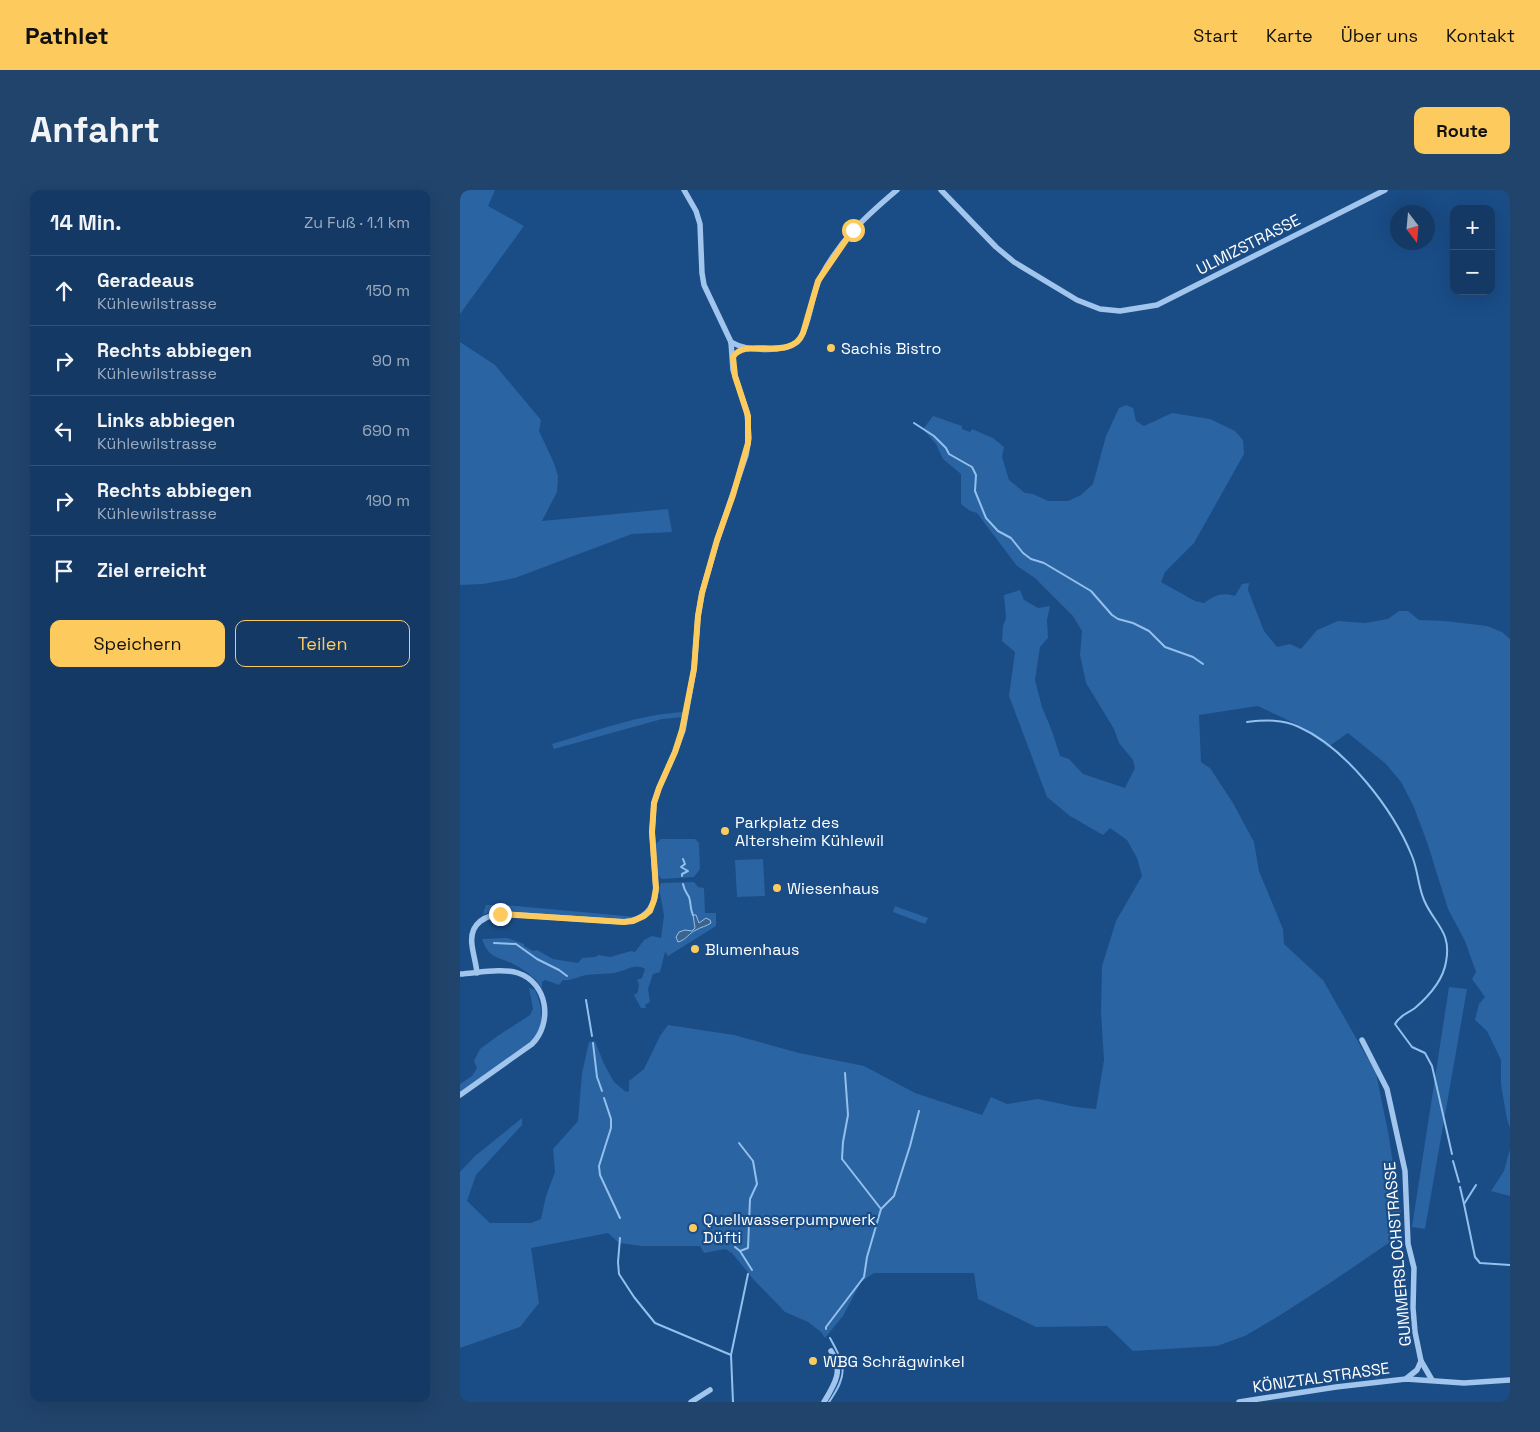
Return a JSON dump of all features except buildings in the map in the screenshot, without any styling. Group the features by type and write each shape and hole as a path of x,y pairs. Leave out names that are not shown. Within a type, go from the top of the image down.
{"street":[{"path":"477,973 472,944 473,934 478,924 489,915 505,914 624,922 641,918 650,911 653,904 656,891 652,832 654,803 682,730 694,669 698,616 702,593 748,443 748,416 735,376 731,342 704,285 700,224 696,211 684,190"},
{"path":"733,357 737,351 745,348 776,348 791,345 799,340 803,333 817,284 824,271 857,225 897,190"},
{"name":"ULMIZSTRASSE","path":"941,190 996,247 1014,262 1087,304 1100,309 1120,312 1157,305 1385,190"},
{"path":"731,342 745,348"},
{"path":"460,974 511,972 526,977 534,984 542,996 545,1007 545,1020 540,1033 532,1044 460,1096"},
{"name":"GUMMERSLOCHSTRASSE","path":"1362,1040 1387,1089 1406,1171 1408,1244 1414,1268 1414,1324 1421,1361 1432,1380"},
{"path":"824,1402 835,1383 837,1375 838,1363 830,1351"},
{"name":"KÖNIZTALSTRASSE","path":"1406,1379 1417,1370 1421,1361"},
{"name":"KÖNIZTALSTRASSE","path":"1239,1402 1336,1387 1406,1379 1464,1384 1510,1380"},
{"path":"691,1402 710,1390"}],"shaded area":[{"path":"460,190 495,190 488,206 524,226 460,314"},
{"path":"460,342 495,365 541,420 539,431 558,476 557,492 542,521 668,509 672,532 632,534 515,578 483,584 460,585"},
{"path":"1126,405 1133,408 1136,421 1144,426 1172,413 1210,419 1235,431 1243,440 1244,454 1194,543 1165,572 1161,582 1195,601 1204,603 1219,595 1235,596 1242,584 1249,583 1248,590 1264,631 1277,647 1290,644 1301,649 1317,630 1338,621 1365,623 1388,619 1399,611 1408,611 1419,620 1487,626 1502,632 1510,639 1510,1128 1501,1085 1501,1060 1487,1031 1475,1020 1479,1004 1485,997 1472,979 1476,972 1465,941 1448,909 1427,842 1413,805 1401,782 1386,764 1348,733 1328,747 1302,727 1258,706 1199,715 1201,762 1210,768 1233,803 1254,842 1259,871 1283,929 1284,944 1323,980 1376,1073 1401,1210 1393,1240 1333,1281 1245,1336 1217,1346 1133,1351 1107,1326 1036,1327 978,1299 974,1273 874,1273 861,1282 843,1316 825,1338 821,1332 808,1322 785,1312 754,1280 732,1253 725,1249 704,1253 700,1246 642,1246 619,1243 608,1233 531,1248 539,1303 520,1327 460,1348 460,1172 475,1156 522,1118 522,1125 476,1175 467,1201 490,1223 531,1223 541,1219 546,1196 555,1172 553,1149 578,1121 582,1073 589,1042 595,1041 604,1064 614,1082 626,1092 629,1091 629,1081 644,1069 660,1036 668,1025 734,1035 799,1053 864,1066 915,1093 982,1115 991,1097 1007,1104 1038,1099 1096,1109 1104,1060 1101,1013 1102,966 1116,921 1142,876 1137,858 1127,840 1110,828 1103,835 1070,816 1047,797 1009,696 1015,652 1002,641 1003,626 1006,618 1004,595 1020,590 1024,600 1038,608 1050,606 1047,620 1048,638 1040,647 1035,680 1042,707 1060,756 1069,759 1083,774 1125,788 1135,768 1133,760 1119,743 1114,729 1086,683 1080,655 1082,631 1073,616 1035,578 1017,566 977,513 970,511 961,504 961,474 943,459 936,444 923,429 933,416 962,426 962,429 970,432 972,429 993,438 1004,447 1002,457 1009,480 1025,493 1033,494 1048,501 1068,501 1081,495 1093,484 1106,436 1119,408"},
{"path":"685,712 684,717 662,719 554,749 552,744 634,720 668,713"},
{"path":"661,839 695,839 699,843 700,869 694,877 662,879 657,874 655,845"},
{"path":"763,859 765,896 737,897 735,860"},
{"path":"694,882 698,887 704,888 705,913 716,913 716,926 668,956 665,952 660,972 653,974 648,989 650,1002 645,1005 646,1008 641,1008 634,995 638,992 639,984 637,980 642,978 645,969 641,967 563,980 559,985 545,980 542,982 542,988 523,969 491,954 482,939 507,938 524,944 524,946 533,951 537,950 553,959 578,963 582,958 599,955 610,957 631,951 635,952 644,940 652,936 661,938 664,915 659,888 661,883"},
{"path":"486,905 636,917 624,920 497,912 483,914"},
{"path":"895,906 928,918 925,924 893,912"},
{"path":"693,915 696,915 699,923 706,918 711,923 694,931 678,942 676,937 679,932 685,930 692,931 695,928"},
{"path":"1449,987 1467,989 1425,1229 1412,1227"},
{"path":"529,988 535,990 540,1006 541,1023 537,1034 532,1041 513,1057 460,1093 460,1084 472,1076 477,1068 474,1061 480,1049 530,1015 533,1009"},
{"path":"1510,1149 1510,1196 1491,1191 1504,1171"}],"waterway":[{"path":"914,423 934,436 946,448 949,454 972,467 976,475 975,491 986,518 998,531 1011,538 1023,553 1031,559 1044,563 1091,591 1112,615 1118,619 1133,623 1149,631 1165,647 1193,657 1203,664"},
{"path":"1247,722 1280,721 1293,724 1334,749 1366,782 1393,819 1404,838 1414,861 1424,900 1441,928 1447,951 1444,969 1435,987 1415,1008 1401,1017 1395,1024 1412,1047 1425,1053 1432,1066 1452,1154"},
{"path":"682,876 682,874 688,871 681,867 685,864 683,859"},
{"path":"683,884 689,897 693,915"},
{"path":"494,943 516,944 537,959 567,976"},
{"path":"586,1000 592,1036"},
{"path":"593,1043 597,1077 602,1091"},
{"path":"845,1073 848,1115 842,1159 881,1209"},
{"path":"604,1098 611,1119 611,1128 599,1166 600,1175 620,1218"},
{"path":"826,1329 864,1277 867,1257 881,1209 894,1196 919,1111"},
{"path":"739,1143 753,1161 757,1184 750,1199 748,1248 740,1251 752,1270"},
{"path":"1453,1161 1459,1182"},
{"path":"1476,1185 1464,1204 1475,1257 1480,1263 1510,1265"},
{"path":"1460,1187 1464,1204"},
{"path":"620,1238 619,1274 634,1297 655,1323 731,1355"},
{"path":"735,1247 740,1251"},
{"path":"733,1402 731,1355 748,1274"},
{"path":"829,1402 839,1384 843,1370 839,1356 830,1338"}],"place":[{"name":"Sachis Bistro","path":"831,348"},
{"name":"Parkplatz des Altersheim Kühlewil","path":"725,831"},
{"name":"Wiesenhaus","path":"777,888"},
{"name":"Blumenhaus","path":"695,949"},
{"name":"Quellwasserpumpwerk Düfti","path":"693,1228"},
{"name":"WBG Schrägwinkel","path":"813,1361"}],"route":[{"path":"500,914 624,922 641,918 650,911 656,891 652,832 654,803 678,745 682,730 694,669 698,616 702,593 748,443 748,416 735,376 733,357 737,351 745,348 764,349 788,346 797,342 802,337 818,281 853,230"}]}
